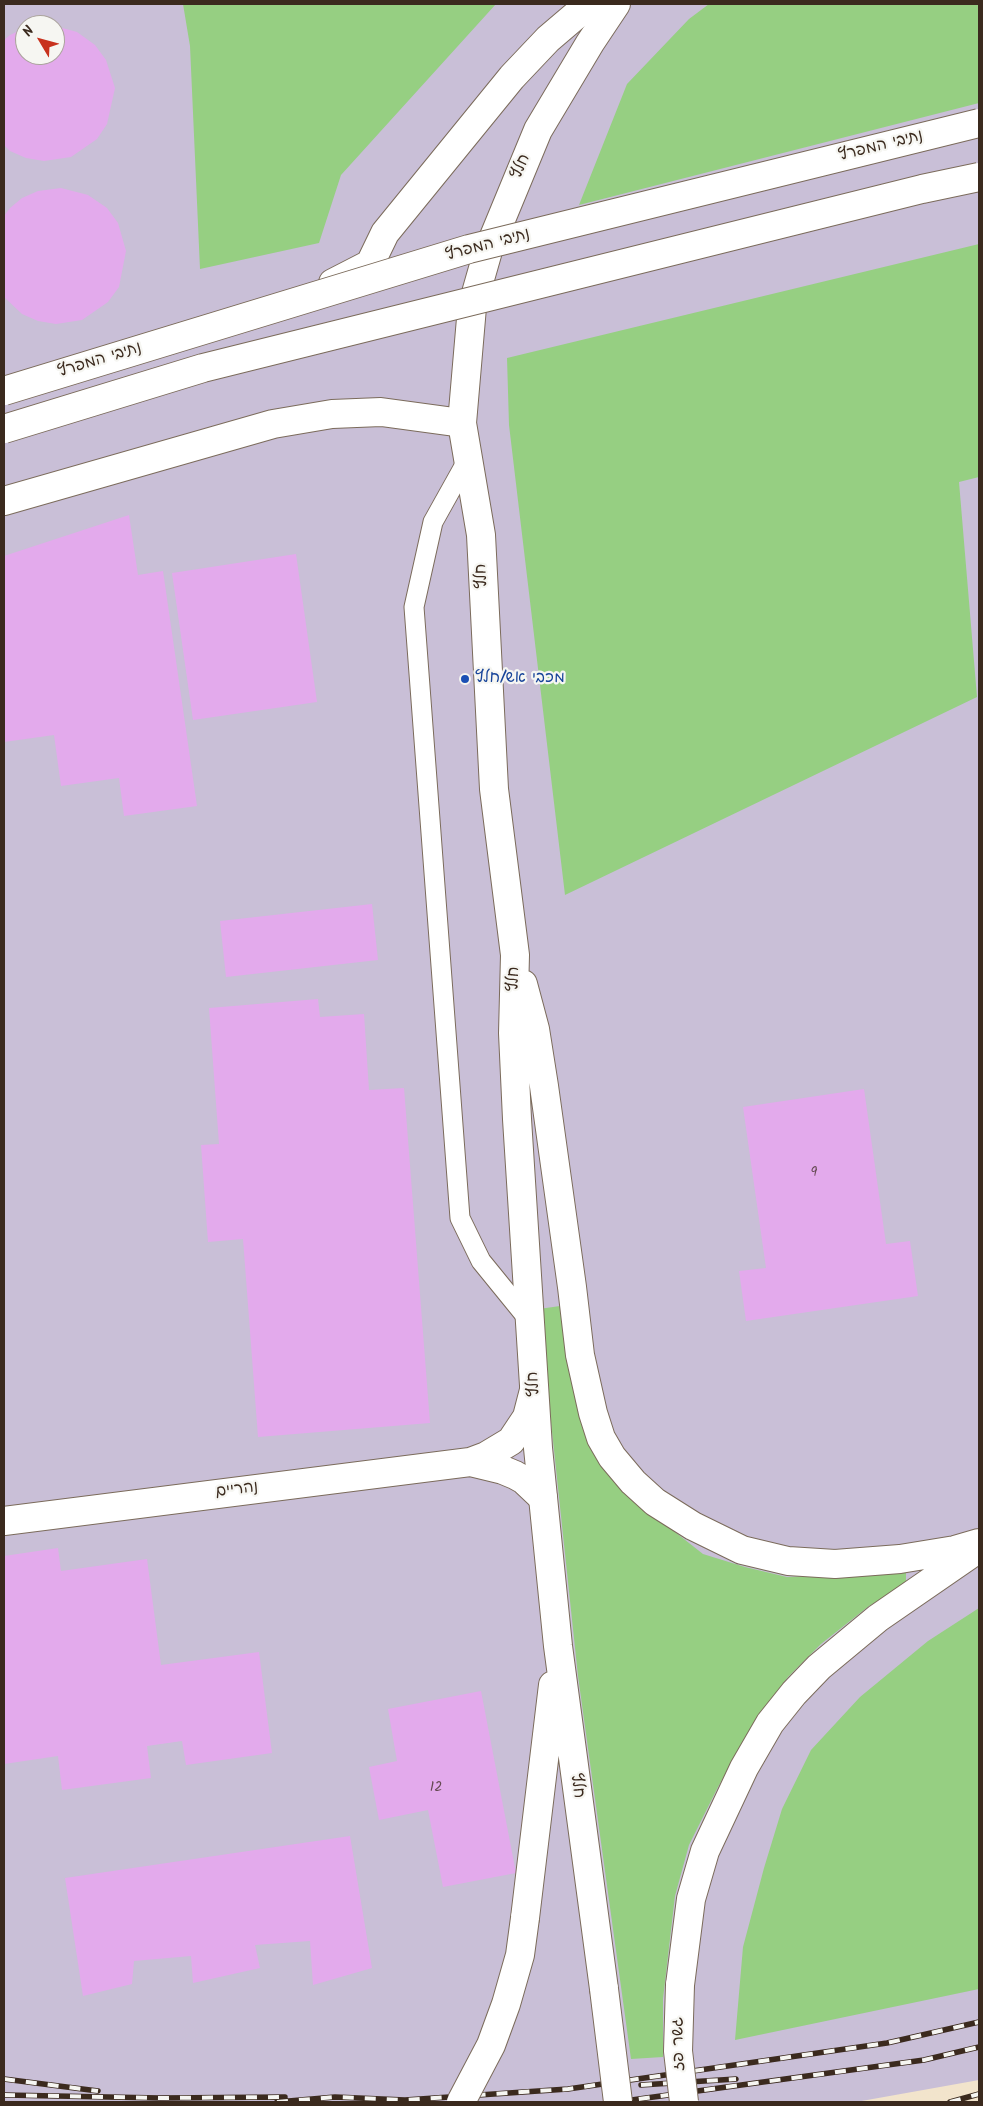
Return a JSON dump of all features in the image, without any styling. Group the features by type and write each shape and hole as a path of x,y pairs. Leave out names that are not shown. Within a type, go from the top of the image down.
{"main road":[{"path":"4,384 323,287 347,277 370,264 385,233 512,76 548,39 589,4"},
{"name":"חלץ","path":"616,4 590,43 538,130 488,252 472,307 462,424 481,535 494,789 515,955 513,1033 529,1320 543,1498 558,1646 618,2102"},
{"name":"נתיבי המפרץ","path":"4,390 469,250 979,123"},
{"path":"4,429 203,368 826,213 979,177"},
{"path":"4,500 272,424 332,414 381,412 462,424"},
{"path":"515,955 535,1029 580,1355 593,1413 602,1438 612,1456 633,1482 655,1502 693,1526 742,1550 788,1561 835,1564 900,1559 955,1550 979,1543"},
{"path":"470,1462 486,1456 511,1441 527,1417 533,1400 535,1381"},
{"path":"470,1462 504,1470 515,1475 524,1480 543,1498"},
{"name":"נהריים","path":"4,1521 470,1462"},
{"name":"גשר פז","path":"684,2102 678,2051 680,1985 691,1899 704,1851 744,1768 770,1723 794,1693 819,1667 873,1622 979,1549"},
{"path":"462,2102 491,2044 506,2004 520,1955 558,1646"}],"lane":[{"path":"467,461 433,522 414,607 416,636 460,1218 481,1261 529,1320"}],"shaded area":[{"path":"4,4 979,4 979,2080 856,2102 4,2102"}],"green space":[{"path":"183,4 496,4 341,175 319,243 200,269 190,46"},
{"path":"709,4 979,4 979,103 579,205 627,84 689,19"},
{"path":"979,244 979,477 959,482 977,697 565,895 509,425 507,358"},
{"path":"560,1306 579,1396 661,1521 703,1554 787,1577 906,1572 906,1584 869,1606 821,1644 788,1677 758,1716 718,1787 689,1845 675,1896 663,1999 663,2057 631,2059 578,1676 539,1309"},
{"path":"979,1608 979,1989 735,2040 743,1947 782,1809 811,1750 860,1697 928,1641"}],"building":[{"path":"65,29 77,32 95,45 106,60 115,88 107,124 97,139 71,157 44,161 26,158 10,151 4,145 4,40 15,33 15,65 65,65"},
{"path":"61,188 88,195 107,208 118,223 126,251 119,287 108,302 82,320 56,324 38,321 22,314 4,297 4,216 22,198 38,191"},
{"path":"129,515 138,575 163,571 197,806 124,816 119,778 61,786 54,735 4,742 4,556"},
{"path":"296,554 317,702 193,720 172,573"},
{"path":"372,904 378,960 226,977 220,921"},
{"path":"318,999 320,1017 364,1014 369,1090 404,1088 430,1423 258,1437 243,1239 208,1242 201,1145 219,1144 209,1008"},
{"path":"864,1089 886,1244 910,1241 918,1296 746,1321 739,1271 766,1268 743,1107"},
{"path":"58,1548 61,1571 147,1559 161,1665 259,1652 272,1753 186,1765 182,1741 147,1746 151,1778 62,1790 58,1756 4,1764 4,1556"},
{"path":"481,1691 516,1873 443,1887 428,1810 379,1820 369,1767 397,1761 388,1709"},
{"path":"350,1836 372,1968 313,1985 310,1941 255,1945 260,1968 193,1983 191,1956 134,1961 132,1984 83,1996 65,1878"}],"railway":[{"path":"277,2102 335,2097 405,2100 568,2089 887,2043 979,2022"},
{"path":"617,2102 924,2060 979,2047"},
{"path":"4,2079 98,2091"},
{"path":"641,2085 736,2079"},
{"path":"950,2102 979,2094"},
{"path":"4,2095 160,2098 285,2097"}],"place":[{"name":"מכבי אש/חלץ","path":"465,679"}]}
